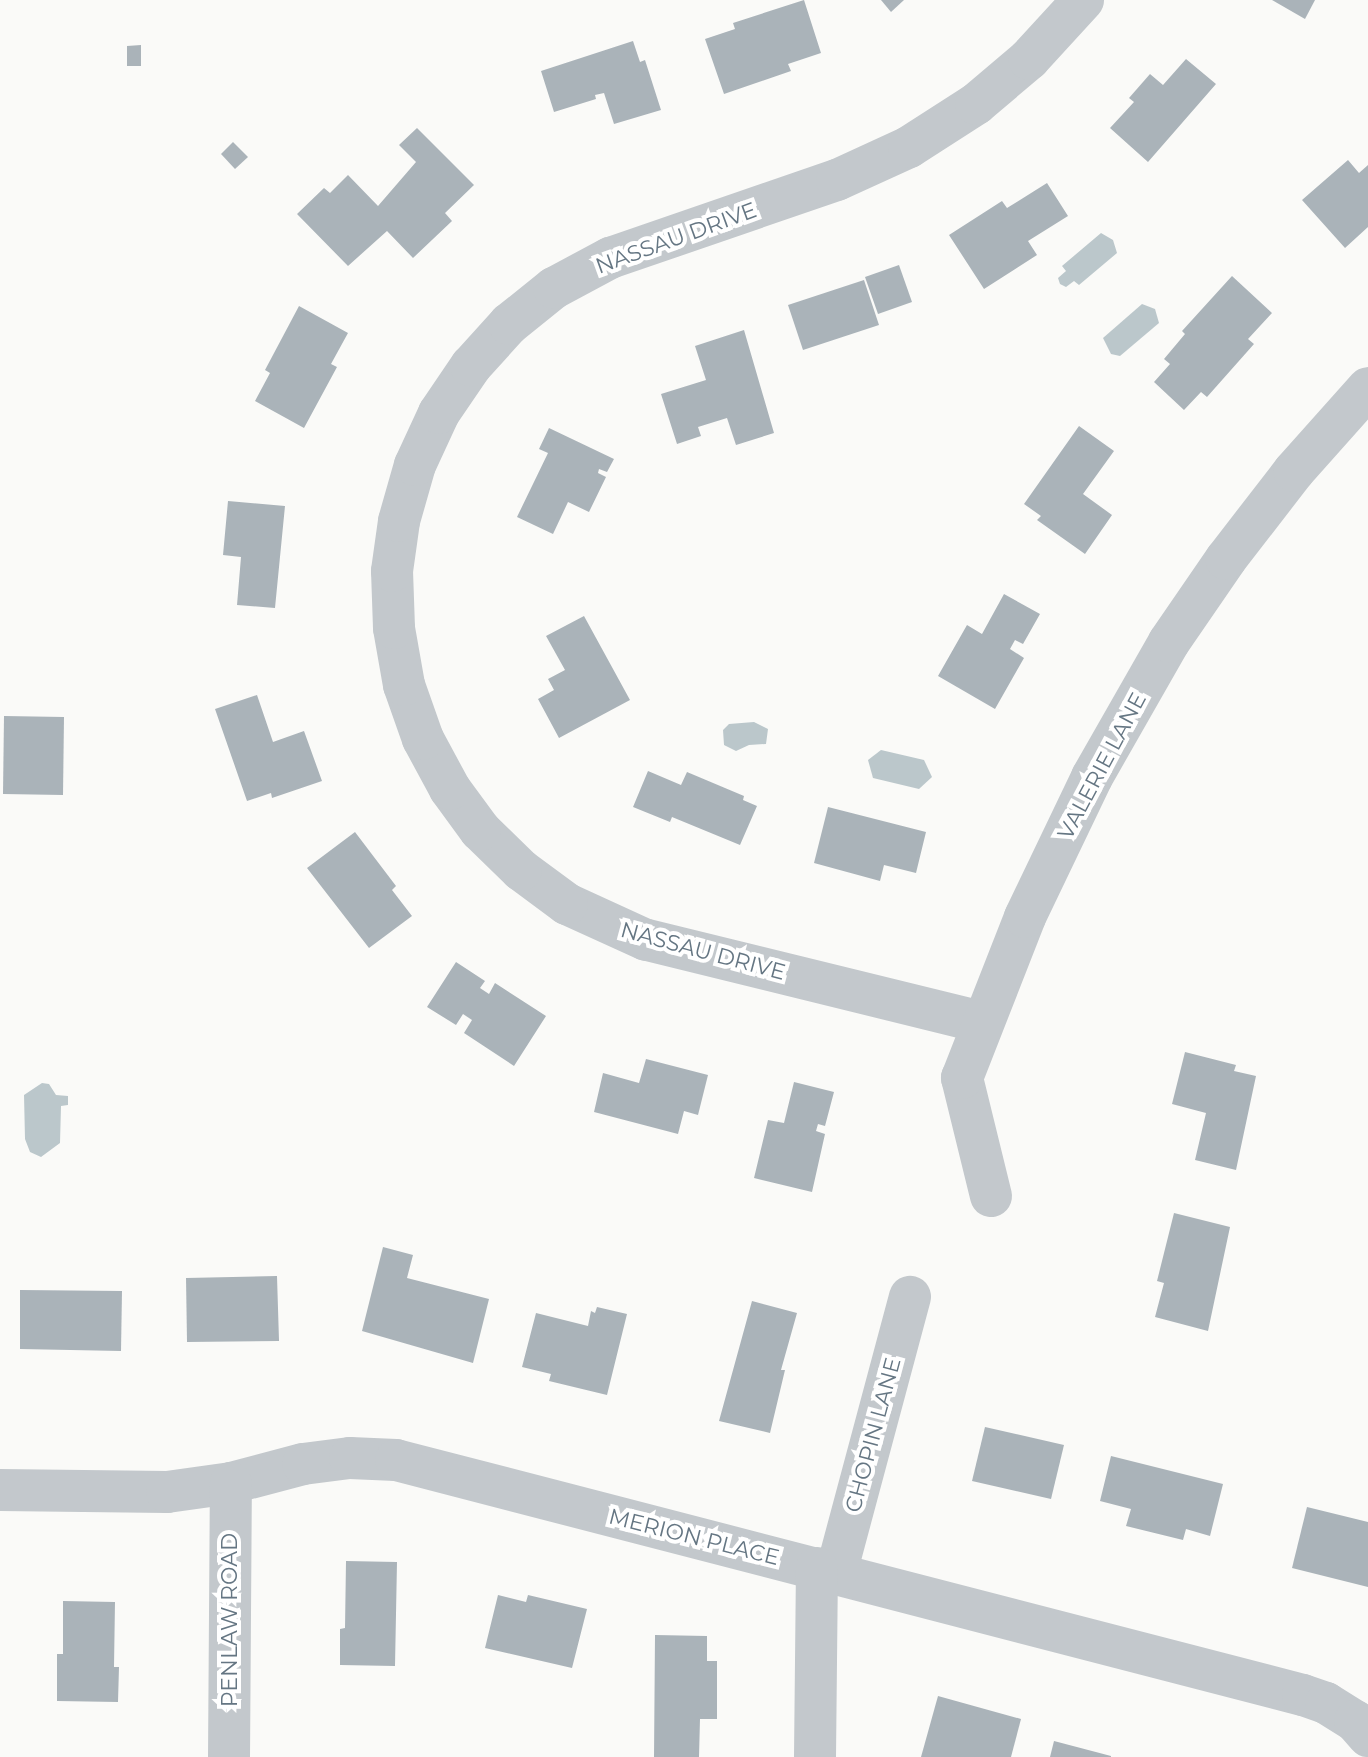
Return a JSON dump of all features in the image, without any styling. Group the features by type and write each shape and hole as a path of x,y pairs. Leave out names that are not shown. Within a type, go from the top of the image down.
{"street":[{"name":"NASSAU DRIVE","path":"981,1022 646,940 567,904 521,870 480,830 450,789 423,739 404,685 394,628 392,571 399,521 415,465 439,413 471,366 509,324 554,288 610,258 837,180 909,147 998,86 1029,59 1083,0"},
{"name":"VALERIE LANE","path":"991,1196 962,1078 981,1022 1025,917 1092,777 1169,642 1226,559 1294,471 1368,388"},
{"name":"CHOPIN LANE","path":"815,1757 826,1570 910,1297"},
{"name":"MERION PLACE","path":"0,1490 167,1492 231,1483 303,1464 350,1458 396,1460 1303,1695 1326,1703 1355,1721 1368,1736"},
{"name":"PENLAW ROAD","path":"229,1757 231,1483"}],"shaded area":[{"path":"1101,233 1113,240 1117,253 1079,285 1074,281 1066,287 1060,284 1058,278 1066,271 1062,266"},
{"path":"1142,304 1155,309 1159,323 1120,356 1111,354 1103,338"},
{"path":"754,722 768,729 766,744 749,745 736,751 724,745 723,730 729,724"},
{"path":"881,750 924,760 932,777 919,789 873,778 868,760"},
{"path":"42,1083 49,1084 56,1095 68,1096 68,1105 61,1106 60,1143 41,1157 30,1152 25,1139 24,1095"}],"building":[{"path":"804,0 821,53 788,64 791,71 724,94 705,39 735,29 733,23"},
{"path":"881,0 904,0 891,12"},
{"path":"1272,0 1315,0 1305,19"},
{"path":"633,41 640,62 645,60 661,110 614,124 604,93 595,95 596,99 554,112 541,71"},
{"path":"141,45 141,66 127,66 127,46"},
{"path":"1186,59 1216,84 1148,162 1110,128 1134,102 1129,98 1150,74 1163,85"},
{"path":"417,128 474,185 445,213 452,221 413,258 387,231 348,266 297,214 324,188 330,193 348,175 378,206 416,162 399,145"},
{"path":"233,142 248,157 235,169 221,154"},
{"path":"1348,160 1359,173 1368,165 1368,227 1345,248 1302,200"},
{"path":"1047,183 1068,216 1028,241 1037,255 984,289 949,235 1002,201 1007,208"},
{"path":"899,265 912,302 878,314 865,277"},
{"path":"1232,276 1272,313 1248,339 1254,344 1207,397 1201,392 1184,410 1154,382 1170,364 1164,359 1185,334 1182,331"},
{"path":"864,280 879,325 803,350 788,305"},
{"path":"299,306 348,333 331,364 337,367 304,428 255,401 270,373 265,370"},
{"path":"744,330 774,433 736,445 727,418 698,427 701,436 677,444 661,394 706,380 695,346"},
{"path":"1079,426 1114,451 1083,494 1112,515 1085,554 1037,520 1041,516 1024,504"},
{"path":"549,428 614,459 607,472 599,469 598,473 606,477 589,512 568,502 553,534 517,517 548,453 539,449"},
{"path":"228,501 285,506 275,608 237,605 241,557 223,555"},
{"path":"1004,594 1040,614 1023,644 1015,640 1010,649 1024,658 995,709 938,676 967,625 982,634"},
{"path":"584,616 630,700 559,738 538,699 554,690 548,679 565,670 546,636"},
{"path":"257,695 273,742 304,731 322,781 272,798 271,793 247,801 215,709"},
{"path":"4,716 64,717 63,795 3,794"},
{"path":"648,771 681,785 687,772 744,796 743,800 757,806 740,845 672,817 670,822 633,807"},
{"path":"828,807 926,832 916,873 884,865 880,881 814,863"},
{"path":"355,832 396,886 392,890 412,916 369,948 307,868"},
{"path":"456,962 485,981 480,988 489,994 495,983 546,1016 514,1066 464,1033 472,1020 463,1014 456,1025 427,1007"},
{"path":"1185,1052 1236,1065 1234,1071 1256,1076 1236,1170 1195,1160 1206,1113 1172,1104"},
{"path":"646,1059 708,1075 698,1115 684,1111 678,1134 594,1112 603,1073 639,1083"},
{"path":"794,1082 834,1092 825,1126 818,1124 816,1131 825,1134 812,1192 754,1178 768,1120 784,1123"},
{"path":"1174,1213 1230,1227 1208,1331 1155,1317 1164,1283 1157,1281"},
{"path":"383,1247 413,1255 407,1278 489,1299 473,1363 362,1331"},
{"path":"277,1276 279,1341 187,1342 186,1278"},
{"path":"20,1290 122,1291 121,1351 20,1349"},
{"path":"752,1301 797,1313 781,1370 785,1370 770,1433 719,1421"},
{"path":"597,1307 627,1314 607,1395 549,1381 551,1374 522,1367 536,1313 588,1326 591,1311 595,1313"},
{"path":"985,1427 1064,1445 1051,1499 972,1481"},
{"path":"1111,1456 1223,1484 1210,1536 1186,1529 1183,1540 1126,1526 1131,1509 1100,1501"},
{"path":"1307,1507 1368,1522 1368,1587 1292,1568"},
{"path":"346,1561 397,1562 395,1666 340,1665 340,1629 345,1628"},
{"path":"498,1595 526,1602 528,1595 587,1609 572,1668 485,1648"},
{"path":"63,1601 115,1602 114,1667 119,1667 118,1702 57,1701 57,1654 63,1654"},
{"path":"655,1635 707,1636 707,1661 717,1661 717,1719 700,1719 699,1757 654,1757"},
{"path":"938,1696 1021,1719 1011,1757 921,1757"},
{"path":"1054,1741 1111,1756 1111,1757 1050,1757"}]}
